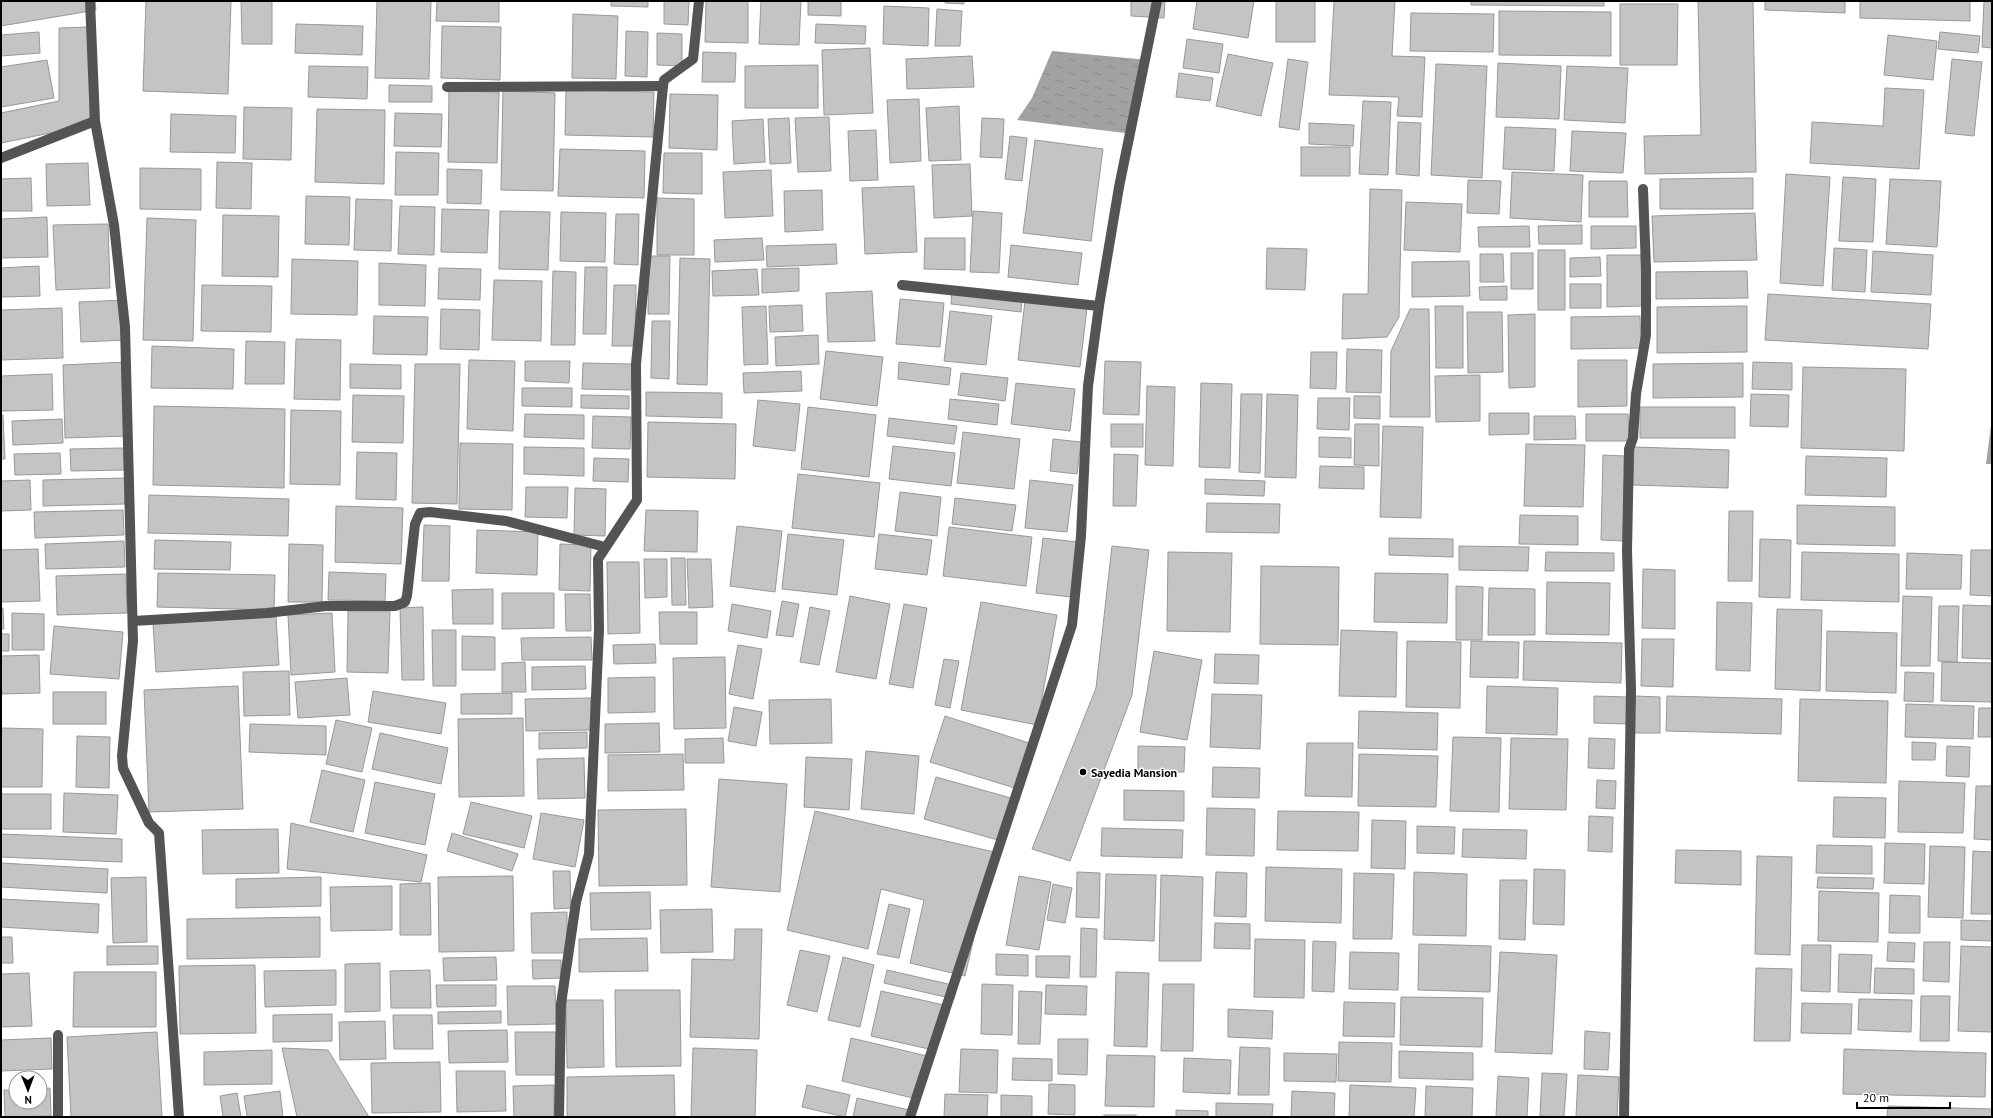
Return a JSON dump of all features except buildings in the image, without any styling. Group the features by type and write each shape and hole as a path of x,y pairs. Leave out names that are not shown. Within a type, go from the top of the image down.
{"street":[{"path":"90,1 95,121 114,225 125,327 133,641 122,768 149,823 159,833 179,1117"},
{"path":"559,1117 560,1004 576,902 589,854 599,629 598,559 637,500 636,364 663,86 664,80 694,59 698,1"},
{"path":"910,1117 1072,625 1081,536 1088,386 1099,306 1119,186 1157,1"},
{"path":"447,87 663,86"},
{"path":"1,158 95,121"},
{"path":"1624,1117 1631,689 1627,551 1629,449 1633,438 1636,394 1646,335 1646,268 1643,189"},
{"path":"902,285 1099,306"},
{"path":"133,620 267,613 326,606 394,606 405,602 407,596 415,524 420,513 430,512 506,521 605,547"},
{"path":"58,1034 58,1117"}],"water":[{"path":"1052,51 1149,60 1125,133 1017,120 1032,98"},
{"path":"1992,418 1992,464 1986,464"}],"place":[{"name":"Sayedia Mansion","path":"1083,772"}]}
